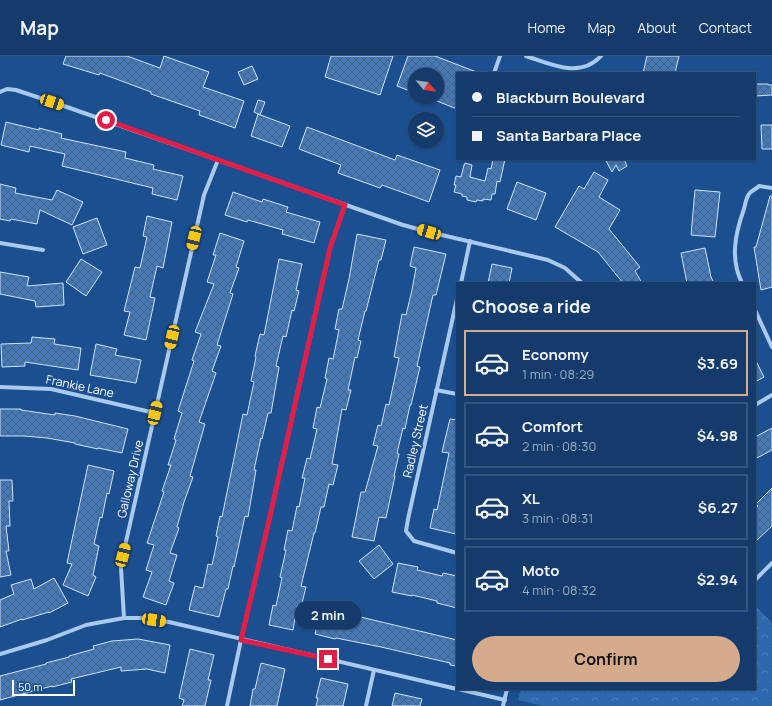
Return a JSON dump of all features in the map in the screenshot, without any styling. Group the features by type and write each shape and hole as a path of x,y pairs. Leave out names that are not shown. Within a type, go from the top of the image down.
{"street":[{"path":"494,72 500,56"},
{"path":"526,56 570,69 588,66 597,61 601,56"},
{"path":"0,92 7,89 16,90 420,230 548,260 565,268 581,282"},
{"name":"Galloway Drive","path":"124,618 121,568 123,555 204,195 218,160"},
{"path":"742,282 738,274 735,256 735,243 739,223 749,194 759,186 772,188"},
{"path":"227,706 330,248 345,205"},
{"path":"461,282 470,241"},
{"path":"0,243 43,250"},
{"name":"Radley Street","path":"456,303 406,531 414,541 456,553"},
{"path":"756,312 772,347"},
{"name":"Frankie Lane","path":"0,387 51,389 155,413"},
{"path":"436,390 456,394"},
{"path":"756,404 772,395"},
{"path":"756,579 772,563"},
{"path":"0,654 47,640 86,625 124,618 140,618 169,622 241,640 456,689"},
{"path":"366,706 374,670"},
{"path":"461,690 505,700"},
{"path":"503,706 507,690"}],"green space":[{"path":"756,607 772,623 772,706 543,706 518,700 521,690 756,690"}],"building":[{"path":"66,56 127,56 160,68 164,56 209,72 203,87 244,101 235,128 199,115 200,111 151,94 151,92 100,73 99,75 63,64"},
{"path":"331,56 393,56 380,95 325,77"},
{"path":"408,56 435,56 476,72 456,72 456,109 444,104 444,68 408,68 408,90 397,86"},
{"path":"647,56 679,56 675,72 643,72"},
{"path":"252,66 258,79 244,85 238,72"},
{"path":"756,84 772,85 772,95 756,96"},
{"path":"258,100 265,102 260,115 254,112"},
{"path":"258,114 290,126 282,147 251,136"},
{"path":"6,122 62,134 61,138 126,152 125,158 154,165 153,169 183,176 177,200 152,194 153,188 62,166 65,154 30,146 29,152 1,145"},
{"path":"761,125 772,125 772,149 762,149"},
{"path":"307,127 395,160 397,155 440,170 429,202 382,185 380,188 338,173 341,165 299,149"},
{"path":"493,160 505,160 500,182 497,181 495,194 492,194 491,200 483,199 483,201 477,200 476,202 467,200 467,197 454,192 456,176 461,177 465,163 472,165 470,177 485,181 488,168 491,169"},
{"path":"606,160 624,160 627,166 619,171 616,165 612,172"},
{"path":"594,172 608,180 599,197 620,210 609,229 640,267 635,271 641,282 622,282 598,252 555,227 579,186 584,189"},
{"path":"517,182 546,193 536,220 507,209"},
{"path":"0,184 16,188 15,193 52,200 57,190 83,202 72,225 40,210 37,224 11,219 10,221 0,219"},
{"path":"695,190 720,192 715,237 691,235"},
{"path":"233,192 262,202 263,199 288,207 286,212 320,222 314,243 282,234 283,230 248,220 247,222 225,215"},
{"path":"770,196 772,196 772,287 761,290 754,247 756,247"},
{"path":"147,216 172,222 163,268 157,266 150,297 155,298 146,340 124,335 130,312 124,311 135,267 140,268 147,237 143,236"},
{"path":"97,218 107,245 83,254 73,227"},
{"path":"220,233 244,241 236,267 239,268 230,293 233,294 217,345 221,346 212,371 216,373 199,422 205,424 190,476 193,477 177,527 179,528 170,553 177,555 169,581 174,583 166,605 143,597 152,572 146,570 154,545 147,543 164,492 162,491 171,465 168,465 176,440 174,439 182,413 178,411 201,334 195,332 214,284 207,282 216,255 213,255"},
{"path":"357,234 386,240 381,260 379,260 358,340 361,341 357,358 355,357 348,390 351,390 346,410 342,409 332,464 338,465 333,485 329,484 324,507 321,507 301,586 306,587 301,607 297,606 293,630 269,625 273,605 276,606 282,578 280,577 286,550 284,550 288,530 292,531 297,506 299,507 305,478 302,478 307,458 310,459 317,429 313,428 317,407 320,408 327,379 325,378 329,358 333,359 339,330 335,329 339,309 342,309 349,279"},
{"path":"414,247 446,254 436,295 433,295 417,366 420,367 405,429 403,428 397,453 399,454 386,518 379,517 374,541 352,537 361,492 365,492 378,446 373,445 378,425 381,426 386,404 389,405 399,358 394,357 402,314 406,315 416,268 410,266"},
{"path":"705,248 711,277 714,282 687,282 681,253"},
{"path":"81,259 102,272 86,296 66,282"},
{"path":"279,259 302,264 296,290 299,291 294,311 292,310 286,337 283,336 276,366 279,367 271,413 268,413 254,470 256,470 248,517 245,516 234,567 233,566 228,589 226,589 219,617 189,610 195,586 203,588 208,564 212,565 218,537 216,536 220,516 222,517 243,414 247,415 254,382 251,381 255,356 260,334 264,335"},
{"path":"492,264 512,268 509,282 488,282"},
{"path":"0,272 29,277 27,286 63,283 64,305 36,307 35,301 0,294"},
{"path":"32,337 55,339 54,344 81,348 78,370 25,362 25,366 2,367 1,344 31,343"},
{"path":"96,344 117,349 115,355 141,360 136,383 90,375"},
{"path":"756,361 764,377 756,381"},
{"path":"0,409 21,409 55,415 55,413 75,416 128,429 122,453 47,438 0,436"},
{"path":"450,419 456,420 456,534 430,528 434,509 437,510 449,453 442,452"},
{"path":"772,428 772,450 756,458 756,436"},
{"path":"88,465 114,471 109,494 107,493 102,518 100,517 94,544 99,546 93,575 96,577 88,596 63,585 72,564 67,563"},
{"path":"0,480 12,480 13,501 9,501 10,526 6,526 9,551 6,551 11,575 0,577"},
{"path":"772,488 772,526 756,541 756,508 758,506 756,504"},
{"path":"379,545 393,564 374,579 359,561"},
{"path":"398,563 418,567 417,570 442,576 443,573 456,576 456,608 437,603 437,601 392,592"},
{"path":"54,578 68,603 49,613 22,619 0,627 0,600 14,594 11,585 31,579 34,589"},
{"path":"321,611 343,617 344,613 456,640 456,666 450,665 450,663 381,647 315,634"},
{"path":"138,639 170,645 165,673 147,669 121,671 121,667 71,679 72,682 0,700 0,676 94,649 93,646 112,641"},
{"path":"190,649 214,655 208,680 211,680 205,706 182,706 184,700 179,698"},
{"path":"261,663 285,669 277,706 250,706 253,689 255,689"},
{"path":"321,678 348,684 343,706 316,706 318,698 316,698"},
{"path":"395,693 422,699 420,706 392,706"}],"route":[{"path":"106,120 345,205 330,248 241,640 328,659"}]}
